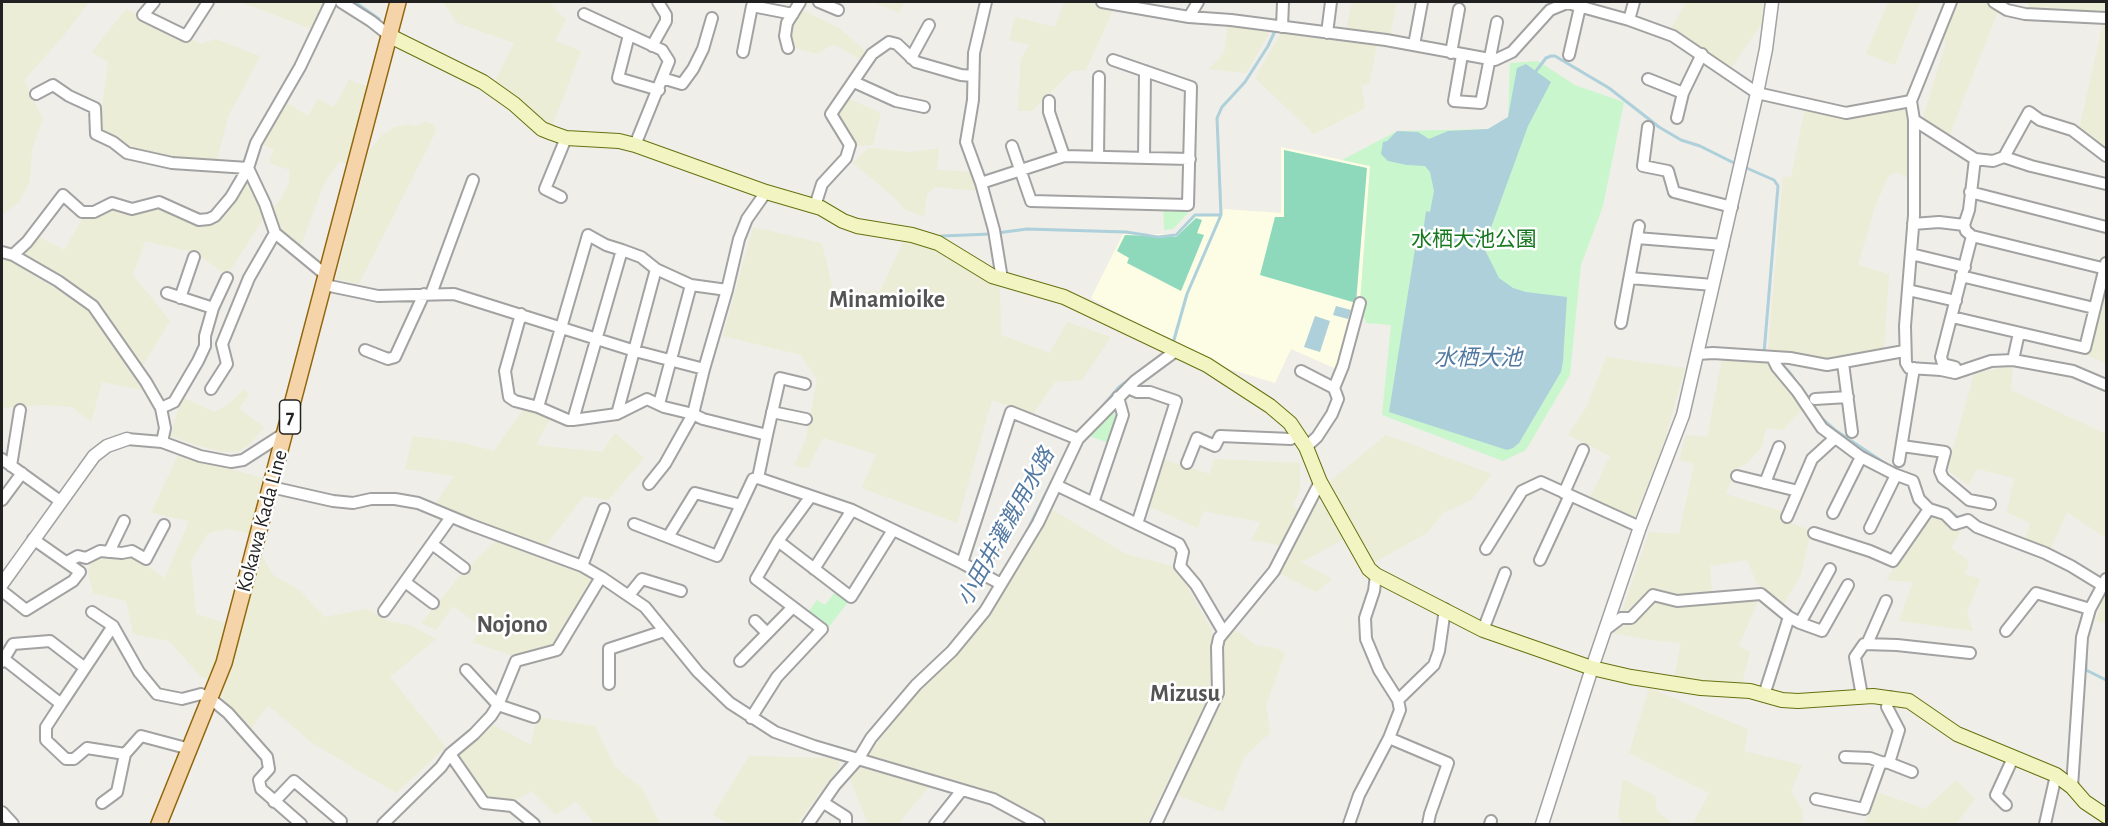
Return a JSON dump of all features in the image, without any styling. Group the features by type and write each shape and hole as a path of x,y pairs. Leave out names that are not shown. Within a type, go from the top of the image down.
{"main road":[{"name":"Kokawa Kada Line","path":"164,823 224,663 398,2"},
{"path":"390,36 483,82 514,104 542,129 566,138 619,141 635,145 766,192 815,206 857,226 912,235 938,243 992,276 1064,297 1177,350 1222,374 1270,406 1290,423 1306,447 1320,482 1370,569 1483,630 1592,668 1701,688 1750,691 1782,700 1862,696 1890,697 1909,701 1957,734 2056,775 2072,787 2085,802 2106,816"}],"street":[{"path":"154,2 143,15 186,36 208,2"},
{"path":"7,254 27,242 63,195 82,212 94,212 112,203 132,209 159,202 190,218 209,219 214,216 231,197 248,168 256,143 300,67 331,2"},
{"path":"342,2 390,36"},
{"path":"652,46 666,21 666,15 658,2"},
{"path":"788,48 786,22 800,2"},
{"path":"819,2 838,10"},
{"path":"986,2 974,53 973,100 966,141 994,230 1002,279"},
{"path":"1102,2 1143,5 1189,17 1277,26 1414,45 1496,60 1512,52 1550,10 1565,2 1629,20 1673,36 1758,93 1846,113 1911,101"},
{"path":"1189,17 1198,2"},
{"path":"1277,26 1283,2"},
{"path":"1327,33 1331,2"},
{"path":"1414,45 1422,2"},
{"path":"1629,20 1634,2"},
{"path":"1542,825 1605,630 1683,415 1758,93 1772,2"},
{"path":"1951,2 1911,101 1914,120 1913,224 1904,351 1906,363 1909,368 1955,373 1991,361 2013,360 2073,371 2106,385"},
{"path":"1994,2 2007,10 2025,14 2106,18"},
{"path":"743,52 752,6 793,14"},
{"path":"1569,55 1580,7"},
{"path":"1459,9 1454,101 1481,103 1497,22"},
{"path":"584,14 662,50 669,61 635,145"},
{"path":"662,78 682,84 703,49 712,18"},
{"path":"910,58 929,25"},
{"path":"629,35 618,78 659,90"},
{"path":"815,206 822,184 846,158 850,145 831,114 872,54 890,42 897,44 910,58 924,65 973,76"},
{"path":"1677,118 1683,93 1702,54"},
{"path":"1012,146 1030,201 1188,205 1191,87 1113,60"},
{"path":"1144,158 1145,71"},
{"path":"1098,157 1099,77"},
{"path":"1648,79 1683,93"},
{"path":"854,81 896,101 924,107"},
{"path":"36,94 40,94 53,85 69,96 95,108 96,134 113,142 127,153 171,163 248,168"},
{"path":"1049,101 1049,112 1064,156"},
{"path":"2004,157 2029,112 2040,120 2072,130 2106,156"},
{"path":"1914,120 1975,159 1993,161 2004,157 2106,184"},
{"path":"1648,127 1643,166 1668,171 1674,192 1732,207"},
{"path":"561,197 544,189 566,138"},
{"path":"981,183 1064,156 1190,159"},
{"path":"1952,317 2085,348 2106,267 1972,236 1966,231 1964,225 1969,210 1975,159"},
{"path":"248,168 265,204 275,234 326,280 378,296 454,294 635,351 704,369"},
{"path":"364,350 388,359 395,357 427,294 473,180"},
{"path":"649,484 670,456 693,414 728,290 739,239 747,219 766,192"},
{"path":"1970,192 2106,227"},
{"path":"1913,224 1939,222 1964,225"},
{"path":"1622,323 1639,226"},
{"path":"211,389 227,364 222,344 249,278 275,234"},
{"path":"537,406 588,235 606,245 641,257 656,269 690,285 728,290"},
{"path":"1967,370 1943,364 1941,357 1972,236"},
{"path":"1637,238 1723,245"},
{"path":"573,420 622,250"},
{"path":"7,254 58,281 93,306 146,382 161,408 165,428 162,442"},
{"path":"1911,255 1963,272 2094,308"},
{"path":"180,298 194,257"},
{"path":"617,414 656,269"},
{"path":"161,408 174,402 198,361 205,346 205,336 213,308 227,278"},
{"path":"1630,278 1713,285"},
{"path":"659,404 690,285"},
{"path":"1908,290 1956,301"},
{"path":"166,293 213,308"},
{"path":"1306,447 1317,437 1332,414 1338,399 1334,388 1343,366 1360,303"},
{"path":"521,314 505,371 510,397 515,401 537,406 568,420 573,420 617,414 647,399 664,407 693,414 703,419 767,435"},
{"path":"2013,360 2019,333"},
{"path":"808,825 835,785 859,758 871,738 916,685 952,651 978,619 1038,523 1075,437 1128,388 1177,350"},
{"path":"1698,354 1790,358 1827,365 1904,351"},
{"path":"1772,357 1777,368 1797,390 1822,428 1861,457 1913,481 1919,499 1929,509 1945,514 1955,524 1968,520"},
{"path":"1843,363 1852,432"},
{"path":"1899,461 1914,368"},
{"path":"1301,371 1334,388"},
{"path":"758,477 780,378 805,384"},
{"path":"1128,388 1137,392 1150,392 1176,401 1137,524"},
{"path":"1815,399 1848,397"},
{"path":"1093,503 1123,415 1118,398"},
{"path":"11,466 20,410"},
{"path":"772,412 806,419"},
{"path":"962,563 1011,412 1075,437"},
{"path":"2,584 94,456 107,446 127,439 162,442 200,456 231,462 243,460 285,433"},
{"path":"1187,463 1197,438 1215,446 1221,436 1291,439 1298,435"},
{"path":"1787,516 1812,459 1835,438"},
{"path":"1902,446 1945,452 1940,471 1943,478 1969,500 1990,504"},
{"path":"1765,483 1779,447"},
{"path":"1540,560 1583,450"},
{"path":"1833,513 1861,457"},
{"path":"2,459 60,501"},
{"path":"2,500 22,473"},
{"path":"1870,528 1896,475"},
{"path":"1737,476 1798,491"},
{"path":"634,524 717,556 753,479 758,477 852,510 999,583"},
{"path":"1156,825 1218,693 1217,647 1223,631 1274,571 1320,482"},
{"path":"1486,549 1522,491 1541,482 1641,527"},
{"path":"1056,485 1179,544 1183,552 1180,566 1196,585 1223,631"},
{"path":"271,487 333,501 353,503 371,499 395,499 418,503 582,567 645,607 730,704 775,732 993,799 1038,825"},
{"path":"668,537 694,493 741,505"},
{"path":"751,718 777,677 822,629 756,579 778,541 811,495"},
{"path":"1969,500 1963,515 1977,527 2054,557 2104,582 2090,609 2082,637 2072,787"},
{"path":"582,567 604,509"},
{"path":"1814,533 1893,561 1929,509"},
{"path":"814,569 852,510"},
{"path":"384,611 451,517"},
{"path":"109,552 124,521"},
{"path":"67,562 78,556 86,558 99,551 122,553 132,551 146,558 164,525"},
{"path":"778,541 851,597 894,530"},
{"path":"980,572 999,535"},
{"path":"2,591 26,610 73,581 80,572 33,539"},
{"path":"432,544 464,568"},
{"path":"1800,623 1830,569"},
{"path":"1483,630 1505,573"},
{"path":"1349,825 1365,783 1389,738 1400,710 1398,700 1379,670 1366,639 1365,618 1374,591 1376,574"},
{"path":"383,825 441,767 450,754 474,734 498,705 516,661 557,650 601,577"},
{"path":"629,595 642,579 681,591"},
{"path":"405,582 433,603"},
{"path":"1605,630 1621,618 1631,618 1653,595 1677,601 1761,594 1790,617 1822,631 1848,585"},
{"path":"2006,631 2036,593 2090,609"},
{"path":"1867,644 1886,601"},
{"path":"740,661 793,607"},
{"path":"1398,700 1434,664 1439,651 1445,609"},
{"path":"92,612 112,626 139,672 157,694 182,699 201,694 228,713 267,757 269,768 259,780 261,789 301,825"},
{"path":"1764,695 1790,617"},
{"path":"755,621 767,633"},
{"path":"112,626 46,727 46,740 66,759 74,759 87,747 125,754"},
{"path":"609,684 609,649 664,631"},
{"path":"61,704 3,661 13,644 50,641 85,668"},
{"path":"1862,696 1855,657 1863,644 1897,645 1970,653"},
{"path":"466,670 498,705 534,717"},
{"path":"1816,799 1864,809 1899,730 1887,707 1890,697"},
{"path":"102,803 117,792 125,754 141,736 190,749"},
{"path":"1389,738 1448,763 1428,825"},
{"path":"450,754 484,803 512,806 534,825"},
{"path":"1845,757 1870,758 1912,772"},
{"path":"2006,805 1996,795 2013,758"},
{"path":"2045,825 2056,775"},
{"path":"274,802 294,781 341,821"},
{"path":"935,825 962,790"},
{"path":"824,803 846,817 846,825"},
{"path":"2,812 13,825"}],"shaded area":[{"path":"2,2 89,2 64,35 24,80 43,119 32,149 30,181 19,202 2,215"},
{"path":"241,2 323,2 325,5 312,29"},
{"path":"443,2 549,2 566,20 555,41 581,51 553,124 539,120 494,83 514,43 457,23"},
{"path":"874,2 904,2 899,13"},
{"path":"1064,2 1086,2 1113,10 1086,70 1072,71 1032,111 1018,111 1021,59 1029,45 1009,40 1015,17 1055,27"},
{"path":"1352,2 1397,2 1390,36 1346,29"},
{"path":"1686,2 1763,2 1762,23 1732,67 1670,30"},
{"path":"1888,2 1920,2 1895,65 1866,54"},
{"path":"1954,2 1989,2 1999,9 1949,136 1923,118 1946,42 1941,39"},
{"path":"2027,2 2106,2 2106,15 2029,9"},
{"path":"126,9 201,44 215,39 260,56 228,117 216,164 173,159 122,146 99,132 108,62 92,52"},
{"path":"802,10 839,28 868,53 863,61 832,45 817,54 792,47 789,37 790,24"},
{"path":"2103,23 2106,23 2106,151 2079,129"},
{"path":"1228,25 1271,30 1246,73 1209,69 1224,53"},
{"path":"1281,33 1377,44 1370,82 1361,86 1365,108 1314,134 1255,78"},
{"path":"349,80 369,87 348,164 339,162 324,184 299,250 275,226 272,209 282,198 289,182 290,170 269,163 274,150 260,143 287,103 308,116 318,99 334,107"},
{"path":"847,98 881,113 873,145 854,146 835,113"},
{"path":"1897,108 1906,111 1908,119 1910,180 1897,172 1888,177 1875,207 1858,265 1889,274 1884,350 1840,358 1818,358 1768,349 1783,176 1791,177 1805,109 1845,117"},
{"path":"426,121 435,126 436,131 359,284 336,279 369,151 382,135 395,127 408,124 417,126"},
{"path":"1281,147 1370,166 1360,303 1336,369 1291,349 1275,383 1229,369 1175,341 1187,296 1224,209 1281,213"},
{"path":"868,148 911,152 939,148 937,170 971,172 978,191 935,187 927,194 924,217 904,209 895,198 853,163"},
{"path":"249,178 264,218 227,275 196,253 145,241 133,275 170,321 142,367 91,299 22,253 38,236 64,250 83,218 112,206 160,206 189,221 212,224"},
{"path":"1194,216 1219,216 1185,295 1172,339 1141,326 1091,298 1123,234 1175,234"},
{"path":"753,227 822,243 834,294 880,291 904,240 935,247 1000,287 1001,335 1050,353 1067,322 1111,337 1082,380 1055,382 1033,414 992,400 957,523 862,488 876,454 823,438 808,468 794,466 806,438 817,380 801,355 723,336"},
{"path":"2,259 11,261 90,310 147,391 102,382 91,422 72,407 44,405 2,408"},
{"path":"2106,280 2106,363 2087,355"},
{"path":"1606,357 1685,368 1665,439 1635,518 1590,498 1610,456 1568,435 1587,406"},
{"path":"1722,359 1770,361 1803,409 1783,430 1766,428 1762,446 1749,462 1736,469 1726,494 1784,512 1782,519 1811,531 1801,575 1783,605 1757,584 1747,560 1710,566 1712,595 1677,597 1650,592 1621,615 1649,532 1679,534 1694,464 1679,460 1686,435 1707,437"},
{"path":"2013,365 2011,390 2106,434 2106,538 2067,512 2050,550 2025,540 2030,523 2007,512 2014,478 1977,469 1968,485 1947,470 1974,374"},
{"path":"243,390 249,394 239,409 264,427 251,443 238,452 223,452 170,436 182,397 214,412 229,404"},
{"path":"525,407 550,418 536,445 602,452 615,433 644,458 608,500 584,496 545,547 435,504 454,476 405,469 413,436 463,443 494,451"},
{"path":"1386,435 1492,474 1471,500 1443,513 1428,532 1374,563 1341,508 1330,481"},
{"path":"178,455 263,478 251,534 229,529 208,533 191,561 196,614 229,624 211,680 201,677 169,641 133,634 126,601 93,593 88,573 91,563 99,559 120,560 133,557 165,578 189,521 151,513"},
{"path":"1162,459 1210,474 1214,459 1300,463 1300,491 1292,506 1301,511 1282,546 1251,540 1261,522 1203,511 1198,528 1148,506"},
{"path":"1316,501 1329,507 1345,539 1301,562 1332,579 1316,592 1277,572"},
{"path":"1051,509 1126,554 1176,567 1212,630 1210,695 1147,824 1053,824 995,792 868,755 915,694 988,619"},
{"path":"1931,517 1942,517 1954,527 1962,529 1951,548 1969,561 1965,574 1980,579 1967,612 1973,631 1899,621 1913,582 1886,580"},
{"path":"495,541 593,578 554,645 514,656 472,642 483,628 453,606 436,630 421,623 459,577"},
{"path":"262,555 272,574 299,590 325,617 367,609 388,621 410,625 436,639 390,677 446,747 396,793 311,742 268,705 250,731 220,694 236,648"},
{"path":"2106,591 2106,623 2096,621"},
{"path":"1759,598 1739,646 1750,652 1742,684 1674,677 1681,643 1612,633 1633,620 1654,600 1693,606"},
{"path":"1233,628 1256,645 1279,649 1285,654 1266,705 1270,733 1244,757 1223,812 1176,795 1222,699 1225,683 1223,642"},
{"path":"1649,688 1748,729 1744,751 1802,765 1791,791 1803,811 1802,824 1693,824 1709,793 1629,753"},
{"path":"537,717 595,726 614,766 642,788 660,824 595,824 576,801 556,815 532,791 513,802 485,800 457,755 490,723 531,745"},
{"path":"749,756 838,758 840,766 797,824 729,824 713,815"},
{"path":"861,764 931,785 900,824 868,824 849,776"},
{"path":"1623,779 1655,796 1657,811 1673,824 1622,824 1618,816"},
{"path":"1956,780 1975,799 1956,824 1864,824 1877,792 1925,809"}],"green space":[{"name":"水栖大池公園","path":"1538,61 1575,85 1624,102 1603,206 1581,265 1570,375 1526,450 1503,461 1382,415 1391,325 1366,323 1360,303 1370,166 1342,160 1397,131 1488,129 1508,117 1510,63"},
{"path":"1284,150 1367,168 1356,303 1260,275 1275,217 1284,217"},
{"path":"1163,208 1187,208 1188,213 1173,229 1164,230"},
{"path":"1196,218 1202,220 1197,233 1204,235 1181,291 1127,263 1129,258 1117,251 1125,235 1176,237"},
{"path":"1111,412 1118,416 1109,443 1089,436"},
{"path":"836,591 849,601 828,628 808,612 817,600 825,605"}],"water":[{"name":"水栖大池","path":"1526,64 1551,82 1528,126 1485,244 1485,250 1499,278 1513,288 1526,292 1567,297 1561,372 1519,443 1507,450 1389,412 1415,249 1421,247 1426,211 1430,212 1434,191 1430,172 1425,166 1388,161 1381,154 1383,142 1397,131 1418,132 1429,139 1448,131 1488,129 1508,117 1517,68"},
{"path":"1336,306 1351,310 1348,319 1333,315"},
{"path":"1315,316 1330,321 1320,352 1304,347"}],"waterway":[{"path":"355,2 379,19"},
{"name":"小田井灌漑用水路","path":"1174,340 1187,294 1221,215 1217,118 1222,107 1245,82 1268,46 1275,31 1278,12"},
{"path":"1536,71 1546,58 1555,56 1609,88 1659,127 1681,140 1700,146 1736,164"},
{"path":"1742,166 1774,180 1778,186 1764,353"},
{"path":"997,233 1027,229 1126,232 1158,237 1176,235 1195,215 1221,215"},
{"path":"942,236 991,234"},
{"path":"1780,362 1800,387"},
{"name":"小田井灌漑用水路","path":"1101,408 1119,387 1130,379"},
{"path":"1820,417 1835,430 1886,464"},
{"name":"小田井灌漑用水路","path":"1023,539 1052,481"},
{"path":"1949,511 1960,519"},
{"path":"2086,649 2086,670 2106,680"},
{"name":"小田井灌漑用水路","path":"838,774 849,760"}],"district":[{"name":"Minamioike","path":"887,300"},
{"name":"Nojono","path":"512,625"},
{"name":"Mizusu","path":"1185,694"}]}
